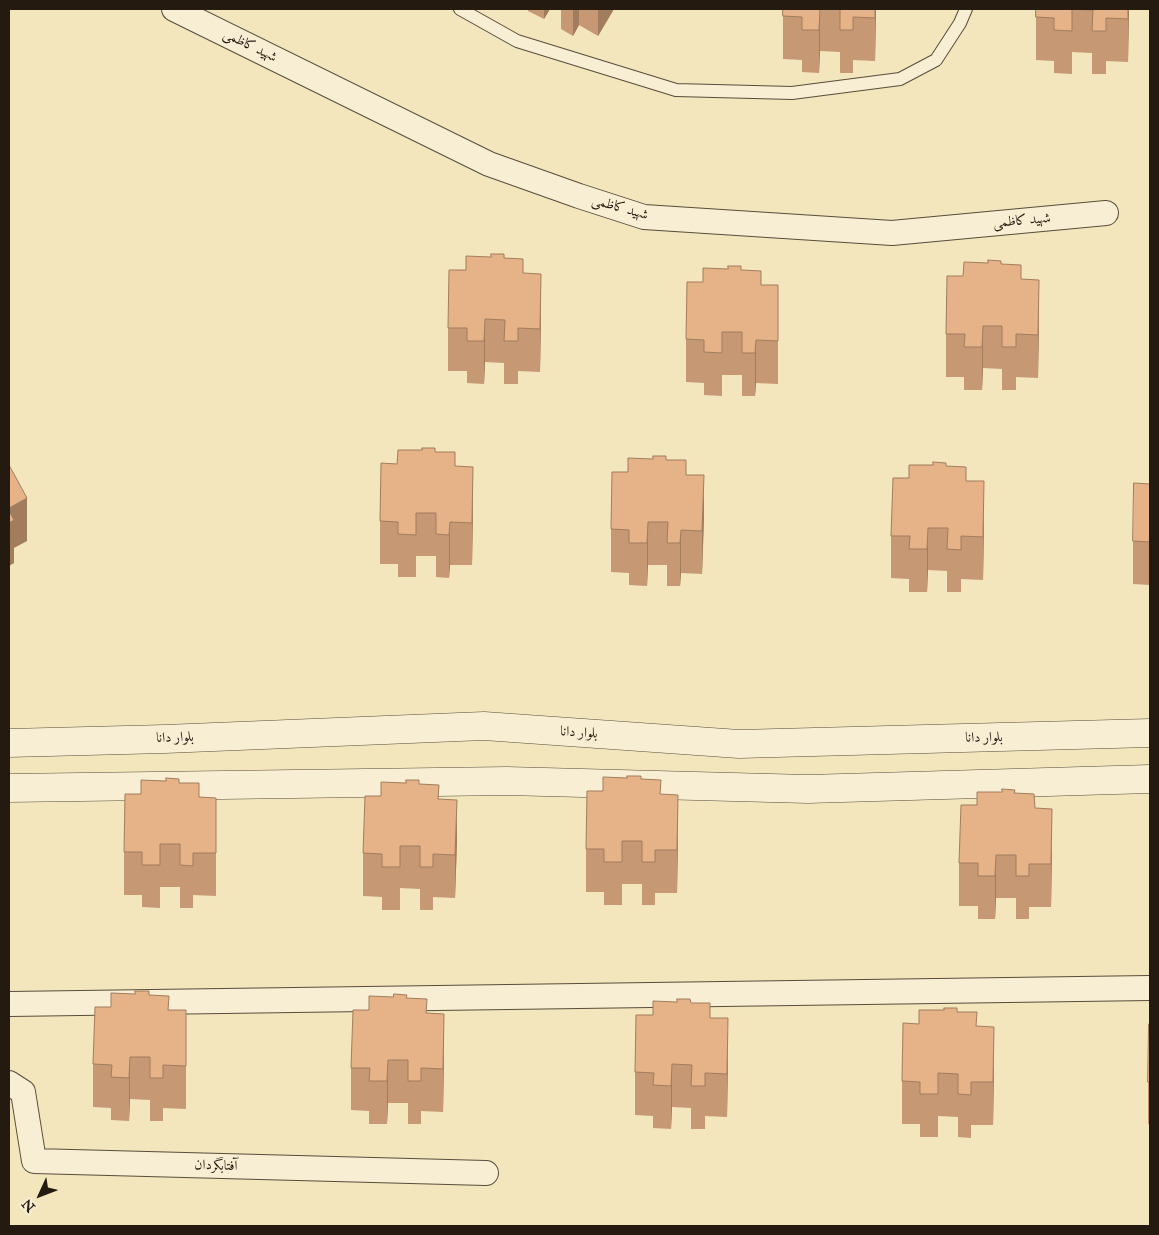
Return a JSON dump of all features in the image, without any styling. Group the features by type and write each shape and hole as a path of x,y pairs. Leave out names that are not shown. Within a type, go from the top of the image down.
{"street":[{"name":"شهید کاظمی","path":"174,9 489,164 644,217 892,233 1106,213"},
{"name":"بلوار دانا","path":"9,743 165,739 484,726 739,744 1150,733"},
{"path":"9,788 507,782 808,789 1150,779"},
{"path":"9,1004 1150,988"},
{"name":"آفتابگردان","path":"9,1083 23,1092 34,1161 486,1173"}],"lane":[{"path":"460,9 517,41 676,90 792,93 900,79 936,60 960,24 966,9"}],"building":[{"path":"783,9 820,9 819,30 802,30 802,17 783,16"},
{"path":"840,9 875,9 875,18 853,17 853,30 840,30"},
{"path":"1036,9 1072,9 1072,31 1054,30 1054,18 1036,17"},
{"path":"1072,9 1128,9 1128,19 1106,18 1106,31 1092,31 1093,10"},
{"path":"491,254 504,254 504,258 523,259 523,273 541,274 540,329 518,328 518,341 504,341 505,320 485,319 484,341 467,341 467,328 448,328 449,270 466,270 466,256 491,257"},
{"path":"988,260 1001,261 1001,264 1021,265 1021,279 1039,280 1038,335 1016,334 1016,347 1002,347 1002,326 983,326 982,347 964,347 965,334 946,334 947,276 963,276 964,262 988,263"},
{"path":"728,266 741,266 741,270 761,271 761,285 778,285 778,341 756,340 755,353 742,353 742,332 722,332 722,353 704,352 704,340 686,339 687,282 703,282 703,268 728,269"},
{"path":"422,448 435,448 435,452 455,452 455,466 473,467 472,523 450,522 449,535 436,534 436,513 416,513 416,535 398,534 398,522 380,521 381,463 397,464 398,450 422,450"},
{"path":"653,456 666,456 666,460 686,460 686,475 704,475 702,531 681,530 680,543 667,543 668,522 648,522 647,543 629,543 629,530 611,529 612,472 628,472 628,458 653,459"},
{"path":"933,462 946,463 946,466 966,467 966,481 984,481 983,537 961,536 961,550 947,549 948,528 928,528 927,549 909,549 910,536 891,536 893,478 909,478 909,465 933,465"},
{"path":"9,465 27,498 9,508"},
{"path":"1134,483 1150,484 1150,542 1133,541"},
{"path":"9,511 14,520 9,523"},
{"path":"627,776 641,776 641,779 661,780 660,794 678,795 677,850 655,850 655,862 642,862 642,841 622,841 622,862 604,862 604,849 586,849 587,791 603,791 603,777 627,778"},
{"path":"166,778 179,779 179,783 199,783 199,797 216,798 216,853 193,853 193,866 180,865 180,844 160,844 160,865 142,865 142,852 124,852 125,794 141,794 141,780 166,781"},
{"path":"406,780 419,780 419,784 439,785 438,799 457,800 455,855 433,854 433,867 420,867 420,846 400,846 400,867 382,867 382,854 363,853 365,796 381,796 381,782 406,783"},
{"path":"1002,789 1015,790 1014,793 1034,794 1035,808 1052,809 1051,864 1029,864 1029,876 1016,876 1016,855 996,855 995,876 978,876 978,863 959,863 961,805 977,805 977,792 1002,792"},
{"path":"135,991 149,991 149,995 169,996 168,1010 186,1010 186,1066 163,1065 163,1078 150,1078 150,1057 130,1057 129,1078 111,1077 112,1065 93,1064 95,1007 111,1007 111,993 135,994"},
{"path":"394,994 407,995 406,998 427,999 426,1013 444,1014 443,1069 421,1068 421,1081 408,1081 408,1060 388,1060 387,1081 369,1081 370,1068 351,1068 353,1010 369,1010 369,996 393,997"},
{"path":"677,999 690,999 691,1003 710,1003 710,1018 728,1018 727,1074 705,1073 705,1086 691,1086 692,1065 672,1064 671,1086 653,1085 654,1073 635,1072 636,1015 653,1015 653,1001 677,1002"},
{"path":"944,1008 957,1008 957,1012 977,1012 976,1026 994,1027 993,1082 971,1082 971,1095 958,1094 958,1074 938,1073 938,1094 920,1094 920,1082 902,1081 903,1023 919,1024 919,1010 944,1010"},
{"path":"1149,1024 1150,1082 1148,1082"}]}
